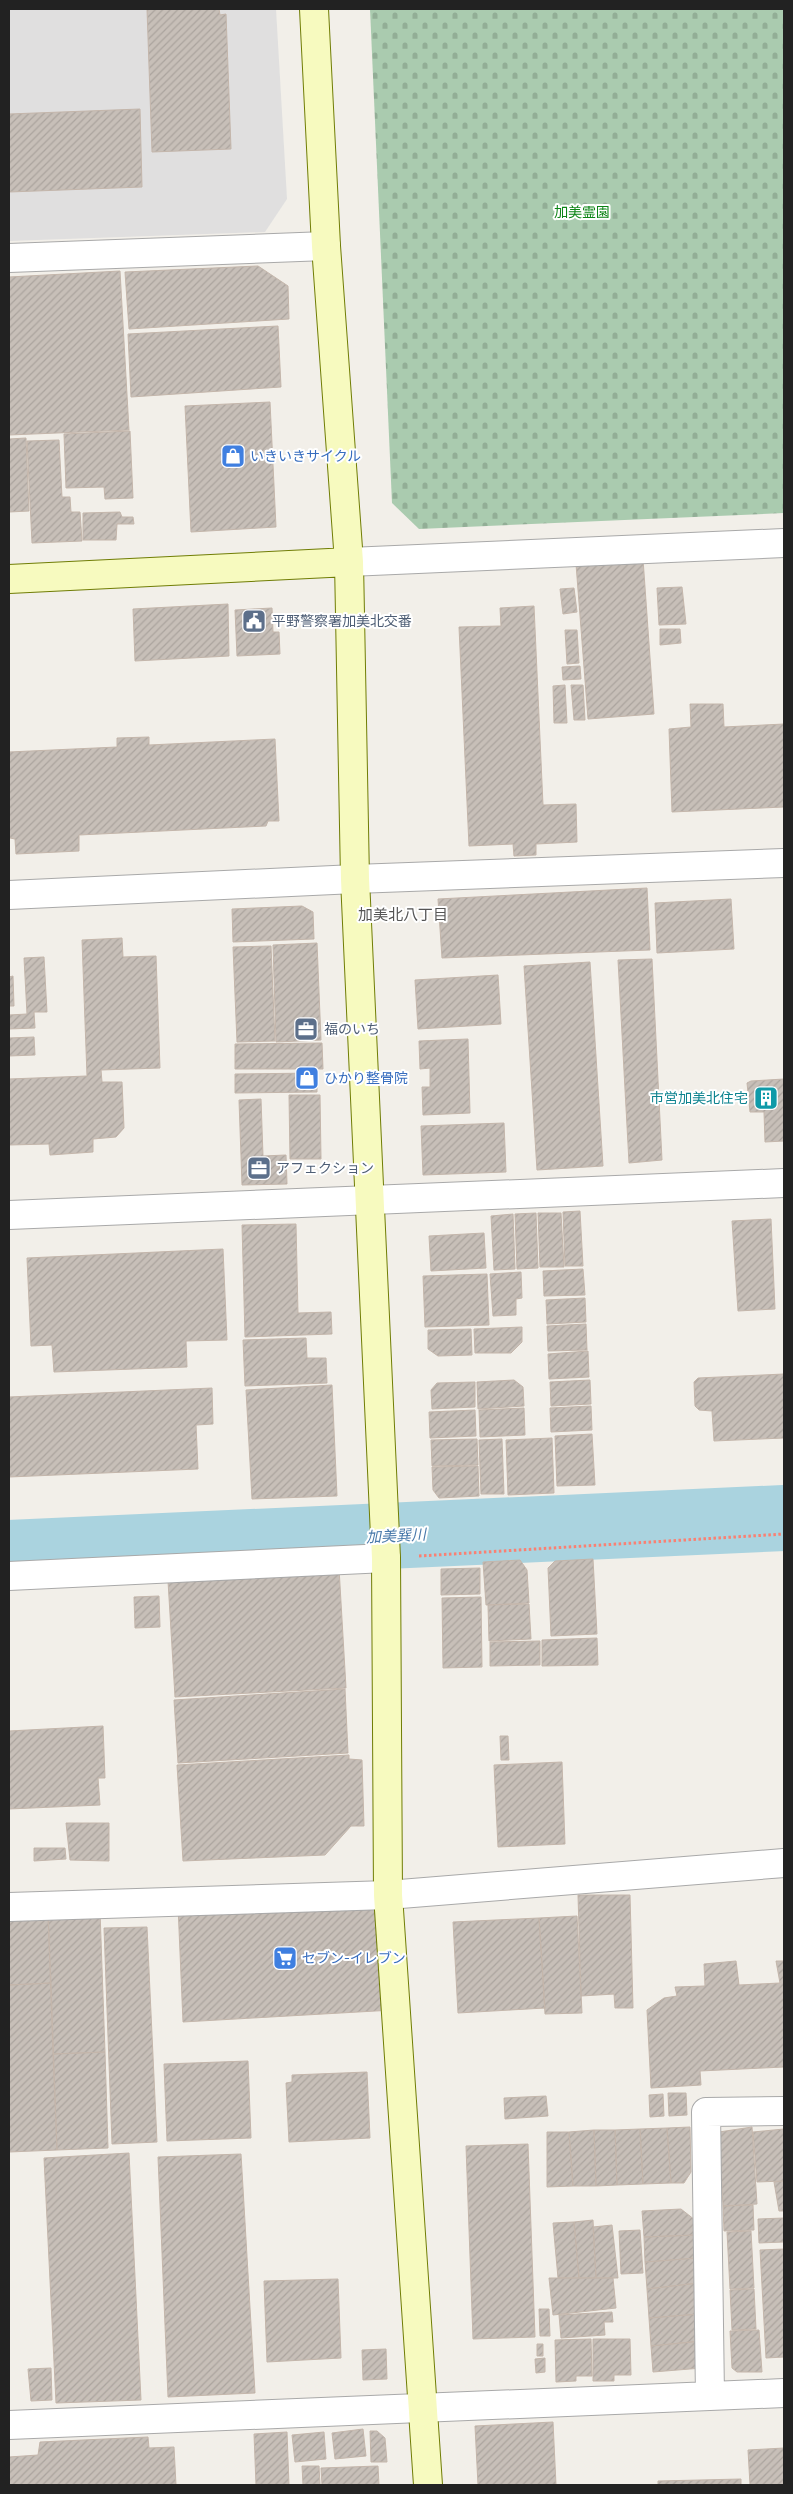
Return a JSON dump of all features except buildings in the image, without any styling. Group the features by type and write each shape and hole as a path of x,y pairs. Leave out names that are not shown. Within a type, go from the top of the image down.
{"street":[{"path":"314,9 326,246 349,562 355,879 385,1542 388,1895 425,2407 428,2485"},
{"path":"9,258 326,246"},
{"path":"9,578 784,543"},
{"path":"9,896 355,879 784,863"},
{"path":"9,1215 784,1183"},
{"path":"9,1576 385,1542"},
{"path":"9,1907 388,1895 784,1863"},
{"path":"710,2396 706,2112 784,2112"},
{"path":"9,2425 784,2393"}],"path":[{"path":"385,1542 784,1534"}],"shaded area":[{"path":"9,9 276,9 287,199 265,232 9,241"}],"green space":[{"name":"加美霊園","path":"370,9 784,9 784,513 419,529 392,503"}],"waterway":[{"name":"加美巽川","path":"9,1553 784,1518"}],"place":[{"name":"いきいきサイクル","path":"233,456"},
{"name":"平野警察署加美北交番","path":"254,621"},
{"name":"福のいち","path":"306,1029"},
{"name":"ひかり整骨院","path":"307,1078"},
{"name":"市営加美北住宅","path":"766,1098"},
{"name":"アフェクション","path":"259,1168"},
{"name":"セブン-イレブン","path":"285,1958"}],"district":[{"name":"加美北八丁目","path":"403,915"}]}
